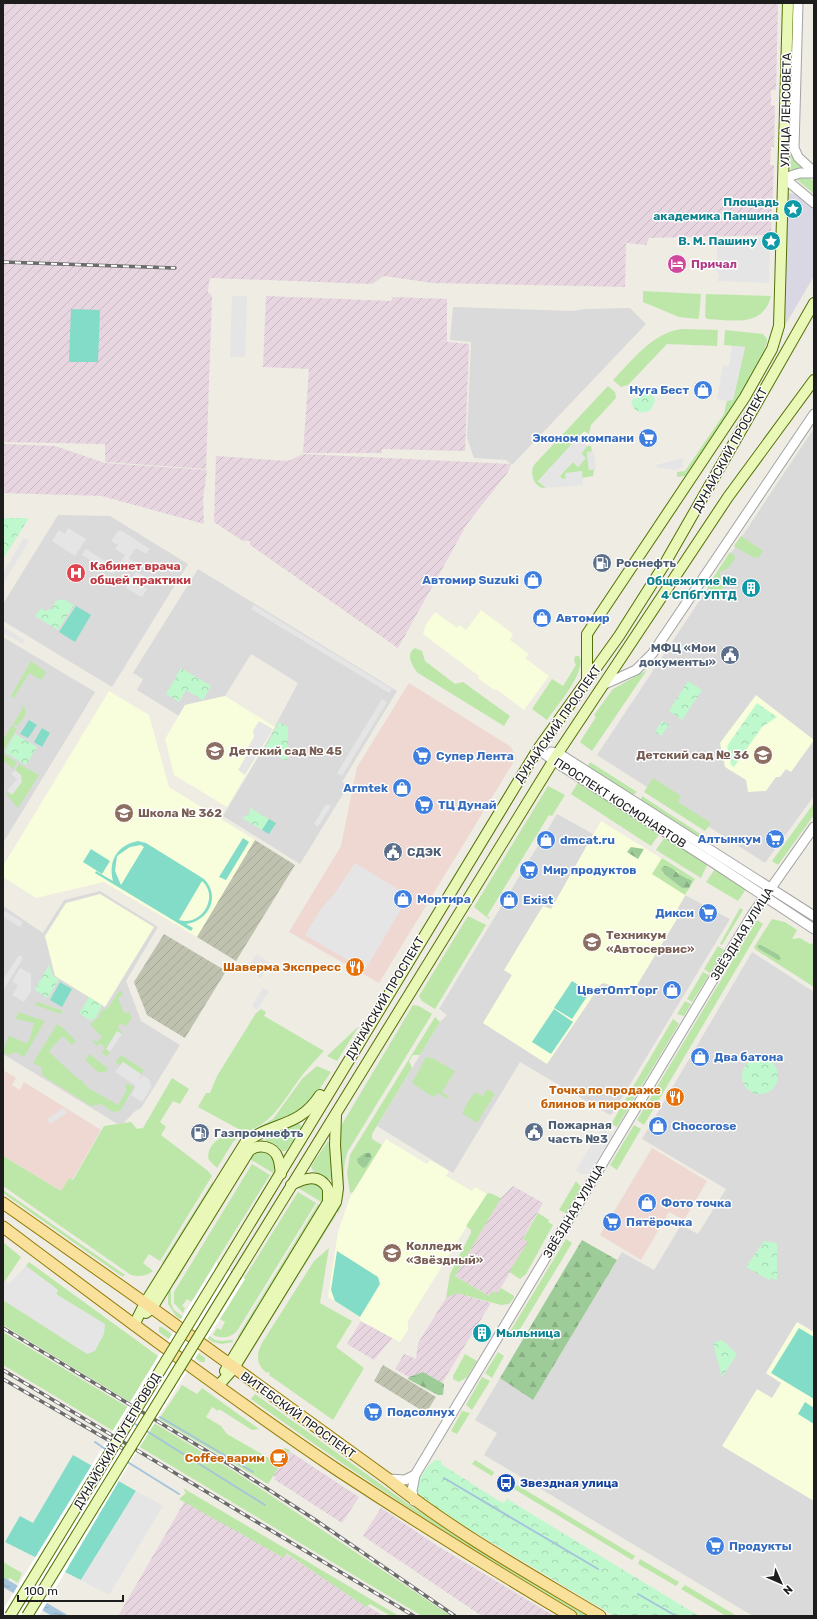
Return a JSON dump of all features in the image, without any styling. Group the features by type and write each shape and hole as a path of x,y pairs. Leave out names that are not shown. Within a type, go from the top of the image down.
{"main road":[{"name":"УЛИЦА ЛЕНСОВЕТА","path":"784,178 788,3"},
{"path":"587,680 587,634 745,396 771,352 777,335 784,178"},
{"name":"ДУНАЙСКИЙ ПРОСПЕКТ","path":"224,1266 538,749 619,636 664,565 724,463 814,303"},
{"name":"ДУНАЙСКИЙ ПРОСПЕКТ","path":"237,1274 556,757 728,497 814,380"},
{"path":"148,1306 245,1143 257,1135 304,1114 309,1110 324,1088 337,1078"},
{"path":"231,1366 336,1202 338,1188 335,1145 336,1113"},
{"path":"134,1325 148,1306 249,1151 261,1146 273,1150 278,1158 281,1174"},
{"path":"219,1386 328,1202 328,1189 318,1179 307,1178 291,1185"},
{"name":"ВИТЕБСКИЙ ПРОСПЕКТ","path":"3,1203 388,1479 414,1501 519,1568 600,1616"},
{"name":"ВИТЕБСКИЙ ПРОСПЕКТ","path":"3,1227 134,1325 291,1438 394,1507 571,1616"},
{"name":"ДУНАЙСКИЙ ПУТЕПРОВОД","path":"10,1616 224,1266"},
{"name":"ДУНАЙСКИЙ ПУТЕПРОВОД","path":"27,1616 237,1274"}],"street":[{"name":"УЛИЦА ЛЕНСОВЕТА","path":"798,3 794,148 798,157 814,172"},
{"path":"784,178 800,173 814,172"},
{"name":"УЛИЦА ЛЕНСОВЕТА","path":"784,178 814,203"},
{"path":"604,684 636,670 652,654 814,414"},
{"name":"ПРОСПЕКТ КОСМОНАВТОВ","path":"538,749 556,757 767,892 814,916"},
{"name":"ЗВЁЗДНАЯ УЛИЦА","path":"415,1475 767,892 814,827"},
{"name":"ПРОСПЕКТ КОСМОНАВТОВ","path":"767,892 814,930"},
{"path":"388,1479 405,1480 415,1475"},
{"path":"414,1501 412,1491 415,1475"}],"shaded area":[{"path":"3,3 778,3 776,90 771,90 771,105 775,106 774,147 771,147 770,165 774,165 771,235 649,238 646,245 626,243 625,287 433,283 384,276 372,284 211,278 209,281 208,292 212,296 206,469 105,462 105,444 3,442"},
{"path":"789,193 795,194 814,210 814,276 783,329 787,195"},
{"path":"717,238 770,238 769,283 717,281 719,276 717,271 713,271 714,260 717,260"},
{"path":"232,296 247,296 245,357 230,357"},
{"path":"266,296 391,301 393,297 447,299 447,342 469,344 465,451 382,449 382,453 303,453 309,369 263,367"},
{"path":"453,307 573,311 585,309 630,308 646,324 512,465 506,460 474,458 467,438 471,342 450,340"},
{"path":"71,309 100,310 98,362 69,362"},
{"path":"732,346 745,347 733,400 727,401 717,399 723,365 729,366"},
{"path":"814,428 814,796 765,863 597,755"},
{"path":"580,435 587,446 581,453 586,458 578,467 573,462 560,475 560,478 566,479 565,473 582,471 583,485 546,488 538,481"},
{"path":"3,444 55,446 105,463 207,470 203,499 204,524 102,496 3,493"},
{"path":"594,451 596,470 589,470 587,452"},
{"path":"303,454 511,464 508,472 467,524 398,648 250,545 250,541 243,541 214,522 216,456 288,461"},
{"path":"683,458 683,467 677,470 658,468 656,465"},
{"path":"58,515 110,516 188,564 112,687 3,621 3,604"},
{"path":"68,528 86,539 75,556 52,541 59,530 65,534"},
{"path":"118,531 122,531 150,549 146,554 136,548 129,558 138,564 134,570 128,567 125,572 117,568 125,555 115,549 118,545 111,541"},
{"path":"24,538 29,541 3,584 3,573"},
{"path":"86,549 116,568 113,574 82,555"},
{"path":"198,569 397,691 342,782 347,785 343,794 300,864 223,816 263,749 298,683 251,654 225,696 185,705 179,716 137,690 143,679 133,673"},
{"path":"136,572 144,576 139,584 147,589 142,597 126,588"},
{"path":"254,605 392,689 389,693 251,609"},
{"path":"76,606 91,615 75,642 59,632"},
{"path":"481,610 513,634 510,640 529,654 525,658 549,676 524,710 496,689 494,690 478,678 479,676 423,634 426,624 435,612 457,628 459,625 466,630"},
{"path":"3,627 25,640 23,644 3,633"},
{"path":"3,637 95,692 3,843"},
{"path":"409,683 511,747 516,758 379,983 289,932 341,846 357,767"},
{"name":"Школа № 362","path":"109,691 149,715 169,787 255,840 197,937 104,882 36,898 3,877 3,866"},
{"name":"Детский сад № 36","path":"756,695 814,740 791,772 786,769 780,777 776,777 766,791 748,792 746,780 725,767 720,743"},
{"name":"Детский сад № 45","path":"225,696 275,727 227,807 174,775 165,739 185,705"},
{"path":"382,699 387,702 342,776 337,773"},
{"path":"29,720 37,725 28,738 20,734"},
{"path":"259,721 273,729 245,775 238,770 249,751 247,749 254,737 253,731"},
{"path":"42,728 50,733 42,747 34,742"},
{"path":"15,770 21,775 22,782 12,795 7,791 17,779 11,774"},
{"path":"326,804 331,806 318,827 314,824"},
{"path":"557,814 593,834 551,910 544,906 505,970 512,975 483,1023 547,1063 601,984 605,983 627,995 680,914 676,912 685,895 730,919 612,1114 610,1115 520,1062 453,1173 377,1126 440,1022 447,1015 439,1009"},
{"path":"269,819 276,823 269,834 262,830"},
{"name":"Техникум «Автосервис»","path":"601,821 695,879 676,911 680,914 631,995 627,995 605,983 601,984 547,1064 483,1023 512,975 504,970 543,906 551,909"},
{"path":"243,838 249,842 226,880 219,877"},
{"path":"255,840 295,865 236,961 197,937"},
{"path":"138,841 146,843 204,879 209,886 212,893 210,907 201,918 186,924 193,928 191,931 95,873 96,871 113,881 113,861 120,850 131,843","holes":["141,845 144,847 121,885 115,871 117,856 130,847","202,881 207,888 209,895 206,909 201,915 194,919 187,921 179,920"]},
{"path":"91,849 110,861 102,874 83,862"},
{"path":"355,863 409,896 365,970 305,935 322,907 335,893"},
{"path":"100,891 158,927 126,981 141,1021 180,1045 141,1108 134,1112 121,1126 3,1054 3,906 43,933 64,900"},
{"path":"100,894 154,927 105,1007 55,976 45,936 66,903"},
{"path":"3,910 23,922 20,927 3,917"},
{"path":"164,934 226,971 185,1038 147,1015 134,982"},
{"path":"752,952 814,992 814,1616 753,1616 484,1455 497,1433 475,1420 500,1378 533,1399 622,1252 654,1270 681,1225 698,1234 726,1189 642,1139"},
{"path":"256,954 270,963 261,978 247,969"},
{"path":"19,955 23,958 3,991 3,980"},
{"path":"20,968 31,974 31,991 24,1002 12,995 18,985 12,982"},
{"path":"572,981 590,992 572,1019 554,1008"},
{"path":"60,982 72,989 62,1007 50,1000"},
{"path":"263,988 269,991 257,1010 252,1006"},
{"path":"554,1009 573,1022 551,1054 532,1042"},
{"path":"117,1031 122,1034 110,1052 106,1049"},
{"path":"123,1062 141,1074 139,1080 143,1075 150,1080 151,1088 142,1102 131,1095 135,1085 115,1072"},
{"path":"3,1070 16,1078 12,1085 20,1090 24,1082 101,1130 72,1180 69,1178 61,1191 3,1156"},
{"path":"64,1108 67,1113 50,1124 47,1119"},
{"path":"602,1128 612,1135 588,1174 582,1174 576,1170"},
{"name":"Колледж «Звёздный»","path":"386,1139 427,1164 430,1160 449,1171 446,1176 472,1191 475,1187 487,1194 408,1321 408,1330 400,1342 361,1321 359,1317 328,1297 338,1232 350,1197"},
{"path":"652,1148 707,1181 684,1220 669,1212 641,1260 600,1235"},
{"path":"513,1186 543,1203 523,1238 528,1242 497,1294 489,1296 455,1276 501,1198"},
{"path":"337,1251 378,1277 380,1284 360,1317 335,1301 331,1290"},
{"path":"26,1266 58,1290 56,1294 105,1324 104,1334 95,1351 87,1354 3,1300 3,1284 5,1281 9,1284"},
{"path":"457,1293 491,1303 442,1383 423,1372 409,1377 395,1369 404,1354 416,1359 418,1343 446,1298"},
{"path":"361,1321 392,1338 374,1360 347,1344"},
{"path":"797,1322 814,1332 814,1501 722,1446 757,1389 772,1398 781,1383 766,1373"},
{"path":"799,1328 814,1337 814,1399 771,1373"},
{"path":"383,1365 436,1397 426,1413 374,1381"},
{"path":"805,1402 814,1408 814,1424 798,1414"},
{"path":"289,1451 359,1497 342,1523 274,1479 276,1477 273,1476"},
{"path":"73,1455 136,1491 81,1580 5,1542 20,1516 33,1523"},
{"path":"136,1491 163,1506 109,1595 81,1580"},
{"path":"185,1501 284,1558 285,1553 383,1616 118,1616"},
{"path":"381,1508 436,1545 554,1616 482,1616 363,1536"}],"green space":[{"path":"790,149 795,160 804,169 791,172"},
{"path":"808,177 814,181 814,194 795,178"},
{"path":"643,291 701,294 699,317 698,319 679,317 643,302"},
{"path":"706,294 771,296 767,306 761,313 754,318 737,321 707,319 705,317"},
{"path":"681,329 718,330 717,346 667,344 628,385 621,387 613,380 635,356 652,342 661,336"},
{"path":"725,330 763,334 767,339 764,350 757,366 732,407 685,476 677,477 677,472 685,471 724,414 727,400 733,400 745,347 724,345"},
{"path":"608,386 615,392 616,398 591,425 589,434 584,431 538,481 546,488 542,488 536,484 532,473 534,465"},
{"path":"644,388 653,394 655,401 651,410 648,412 639,412 634,408 631,402 634,398 636,399"},
{"path":"587,446 591,446 592,452 587,453 589,470 594,470 593,476 582,478 582,471 562,480 560,476 573,462 579,467 581,454"},
{"path":"3,518 29,518 3,559"},
{"path":"741,536 763,551 759,557 754,558 734,546"},
{"path":"730,552 734,555 735,559 727,569 720,572 720,577 723,580 721,584 725,586 719,596 707,587"},
{"path":"63,599 74,605 58,630 35,616 41,608 45,611 51,609 56,601"},
{"path":"415,648 422,651 425,661 455,684 463,682 510,716 504,726 418,673 410,660 410,653"},
{"path":"575,656 579,656 581,662 579,670 570,688 547,720 532,709 552,679 563,686 576,665 574,661"},
{"path":"31,661 46,672 41,680 29,673 14,698 11,696"},
{"path":"181,668 211,686 203,700 186,690 179,702 166,694"},
{"path":"647,670 592,751 580,742 596,717 594,715 613,689"},
{"path":"688,681 702,690 682,720 669,711"},
{"path":"757,703 777,717 762,727 734,767 731,765 727,746"},
{"path":"20,704 25,707 25,716 17,726 13,724 23,708"},
{"path":"662,721 669,725 661,736 655,732"},
{"path":"279,722 288,727 287,761 265,749 271,737 278,740 271,736 276,727 280,729 277,726"},
{"path":"12,725 17,729 3,751 3,740"},
{"path":"15,734 37,747 26,765 5,752"},
{"path":"3,754 17,762 13,769 3,760"},
{"path":"590,762 637,792 631,796 587,768"},
{"path":"19,764 39,775 18,808 6,794 8,792 12,794 21,775 15,770"},
{"path":"653,778 681,796 678,802 711,823 705,831 644,792"},
{"path":"579,781 660,833 651,846 571,794"},
{"path":"548,786 565,795 552,816 549,815 487,916 490,918 489,919 474,907"},
{"path":"642,796 702,835 698,839 640,802"},
{"path":"814,803 814,815 778,865 772,861"},
{"path":"251,806 253,810 269,819 262,830 242,818 249,814"},
{"path":"665,837 708,863 701,878 656,850"},
{"path":"631,847 644,849 638,859 627,852"},
{"path":"662,858 695,879 685,895 652,874","holes":["677,871 682,877 691,880 682,888 662,872"]},
{"path":"664,866 675,870 692,881 689,888 682,888 664,874 661,869"},
{"path":"715,869 746,889 738,901 706,882"},
{"path":"740,908 743,910 722,945 720,944"},
{"path":"468,916 486,925 435,1009 422,1001 419,996"},
{"path":"772,919 785,922 797,930 792,939 800,938 810,944 814,943 814,987 756,950 754,947"},
{"path":"757,920 763,924 644,1125 637,1120"},
{"path":"758,945 761,945 779,955 781,959 778,960 758,948"},
{"path":"718,946 724,950 710,973 704,969"},
{"path":"49,965 53,976 59,979 48,998 35,990"},
{"path":"703,972 709,975 692,1002 687,999"},
{"path":"119,991 122,992 123,995 118,998 124,1013 129,1012 132,1018 126,1026 120,1023 118,1028 123,1033 121,1034 117,1032 106,1049 110,1052 106,1057 102,1053 105,1048 100,1043 97,1046 93,1042 94,1040 97,1042 102,1037 90,1024 98,1018 102,1010 107,1009"},
{"path":"89,997 102,1006 96,1017 91,1021 79,1013"},
{"path":"685,1001 691,1004 684,1016 677,1014"},
{"path":"37,1002 63,1011 61,1014 35,1005"},
{"path":"413,1005 419,1006 432,1014 348,1151 344,1167 342,1205 338,1213 335,1211 339,1135 341,1126"},
{"path":"261,1009 266,1012 264,1016 324,1051 303,1074 285,1100 271,1116 254,1129 244,1132 198,1107 206,1093 210,1093 217,1076 256,1013"},
{"path":"18,1012 45,1021 24,1057 16,1052 8,1055 3,1052 8,1037 10,1036 26,1043 29,1041 34,1023 16,1019"},
{"path":"435,1017 440,1022 420,1055 413,1055 409,1061 412,1068 372,1134 372,1139 382,1145 353,1192 350,1193 347,1173 350,1155"},
{"path":"673,1019 679,1024 617,1127 611,1124"},
{"path":"57,1024 76,1041 72,1045 63,1036 49,1052 88,1088 118,1105 127,1090 125,1088 127,1083 134,1087 120,1111 113,1112 101,1104 91,1106 43,1076 41,1067 33,1063"},
{"path":"359,1026 337,1061 327,1056"},
{"path":"90,1054 108,1069 105,1072 98,1072 85,1060"},
{"path":"121,1055 144,1070 141,1074 123,1062 120,1065 117,1064 116,1061"},
{"path":"426,1057 432,1058 455,1071 442,1092 449,1097 448,1099 438,1093 433,1097 412,1083"},
{"path":"763,1058 773,1063 777,1069 777,1083 773,1089 767,1093 757,1094 747,1089 743,1083 742,1073 747,1063 753,1059"},
{"path":"317,1066 331,1072 306,1109 252,1133 248,1133 273,1119 302,1079"},
{"path":"172,1078 189,1089 180,1104 173,1101 160,1122 166,1127 161,1135 208,1171 212,1176 160,1261 149,1254 143,1263 153,1271 143,1276 131,1275 3,1186 3,1156 61,1191 69,1178 73,1180 104,1126 131,1122 137,1129 143,1128"},
{"path":"487,1089 495,1094 477,1123 462,1113 475,1092 483,1096"},
{"path":"297,1123 301,1125 301,1128 286,1151 281,1151 265,1140 266,1136"},
{"path":"634,1125 641,1129 617,1170 610,1165"},
{"path":"231,1135 238,1138 233,1142 217,1168 209,1160 209,1151 214,1143 222,1137"},
{"path":"328,1141 331,1144 333,1180 313,1171 311,1166"},
{"path":"260,1151 268,1154 273,1159 275,1169 273,1173 248,1158"},
{"path":"365,1153 370,1153 372,1157 366,1167 363,1168 358,1163 357,1159"},
{"path":"246,1160 249,1162 173,1285 171,1283"},
{"path":"252,1164 270,1175 215,1263 243,1280 298,1192 316,1203 237,1331 232,1335 220,1337 213,1335 217,1328 221,1330 225,1322 187,1299 182,1306 185,1308 183,1313 174,1303 174,1292","holes":["203,1284 231,1301 227,1307 199,1290"]},
{"path":"213,1181 212,1189 165,1264 162,1263"},
{"path":"576,1181 581,1187 566,1213 559,1210"},
{"path":"316,1182 324,1191 323,1203 298,1188 300,1185"},
{"path":"3,1190 125,1275 123,1277 3,1193"},
{"path":"490,1193 501,1198 455,1276 489,1296 492,1291 497,1294 501,1288 514,1296 514,1298 509,1304 501,1305 457,1293 446,1298 450,1274 471,1233 471,1230 466,1226 487,1194"},
{"path":"318,1204 321,1206 239,1339 238,1336"},
{"path":"538,1213 549,1220 548,1222 553,1225 526,1274 520,1279 509,1272 528,1242 523,1239"},
{"path":"334,1214 336,1215 254,1347 253,1346"},
{"path":"566,1239 572,1243 514,1339 508,1335"},
{"path":"582,1240 617,1260 533,1400 500,1378"},
{"path":"764,1241 777,1243 777,1280 771,1278 769,1280 746,1267"},
{"path":"3,1242 21,1257 3,1284"},
{"path":"329,1248 320,1303 352,1321 336,1347 364,1368 333,1420 269,1375 270,1373 263,1370 258,1359 262,1343 314,1261"},
{"path":"29,1262 158,1356 130,1402 3,1325 3,1300 87,1353 56,1293 58,1290 26,1266"},
{"path":"168,1289 171,1290 171,1303 174,1310 215,1340 232,1340 233,1342 222,1344 213,1342 176,1316 168,1304"},
{"path":"159,1327 162,1327 205,1358 205,1362 201,1362 159,1332"},
{"path":"3,1332 237,1473 451,1616 422,1616 3,1365"},
{"path":"722,1340 737,1354 722,1377 713,1343"},
{"path":"498,1352 504,1356 492,1378 485,1373"},
{"path":"465,1354 477,1361 467,1377 459,1382 453,1379 453,1376"},
{"path":"423,1372 444,1384 443,1395 438,1395 408,1379 409,1377"},
{"path":"482,1377 490,1381 472,1410 466,1405"},
{"path":"182,1385 197,1394 202,1388 259,1429 252,1430 219,1409 218,1411 212,1407 206,1417 221,1426 227,1434 274,1461 285,1448 290,1450 268,1484 159,1419"},
{"path":"255,1394 411,1506 499,1562 589,1616 581,1616 414,1511 251,1399"},
{"path":"462,1411 470,1413 457,1434 451,1431"},
{"path":"436,1460 442,1461 441,1464 499,1501 504,1503 507,1499 699,1616 614,1616 459,1523 418,1495 417,1486 422,1475 432,1462"},
{"path":"475,1460 494,1472 492,1476 472,1464"},
{"path":"517,1485 635,1556 632,1560 514,1489"},
{"path":"183,1488 399,1616 391,1616 370,1604 366,1607 286,1553 284,1558 179,1499 186,1493"},
{"path":"640,1559 679,1582 676,1586 638,1564"},
{"path":"3,1562 22,1573 18,1583 10,1578 8,1580 3,1577"},
{"path":"685,1585 737,1616 726,1616 681,1589"}],"water":[{"path":"3,1577 69,1616 52,1616 3,1587"}],"pier":[{"path":"216,1262 245,1279 129,1464 39,1616 3,1616 3,1610"}],"waterway":[{"path":"160,1417 253,1472"},
{"path":"132,1422 140,1427"},
{"path":"145,1430 265,1505"},
{"path":"95,1442 108,1451"},
{"path":"126,1461 179,1494"},
{"path":"444,1478 598,1569"},
{"path":"638,1594 676,1616"}],"tram line":[{"path":"814,119 814,170"}],"railway":[{"path":"3,262 175,268"},
{"path":"3,1328 235,1468 314,1519 455,1616"},
{"path":"3,1370 414,1616"},
{"path":"3,1379 127,1451"}],"place":[{"name":"Площадь академика Паншина","path":"793,209"},
{"name":"В. М. Пашину","path":"771,241"},
{"name":"Причал","path":"677,264"},
{"name":"Нуга Бест","path":"703,390"},
{"name":"Эконом компани","path":"648,438"},
{"name":"Роснефть","path":"602,563"},
{"name":"Кабинет врача общей практики","path":"76,573"},
{"name":"Автомир Suzuki","path":"533,580"},
{"name":"Общежитие № 4 СПбГУПТД","path":"751,588"},
{"name":"Автомир","path":"542,618"},
{"name":"МФЦ «Мои документы»","path":"730,655"},
{"name":"Детский сад № 45","path":"215,751"},
{"name":"Детский сад № 36","path":"763,755"},
{"name":"Супер Лента","path":"422,756"},
{"name":"Armtek","path":"402,788"},
{"name":"ТЦ Дунай","path":"424,805"},
{"name":"Школа № 362","path":"124,813"},
{"name":"Алтынкум","path":"775,839"},
{"name":"dmcat.ru","path":"546,840"},
{"name":"СДЭК","path":"393,852"},
{"name":"Мир продуктов","path":"529,870"},
{"name":"Мортира","path":"403,899"},
{"name":"Exist","path":"509,900"},
{"name":"Дикси","path":"708,913"},
{"name":"Техникум «Автосервис»","path":"592,942"},
{"name":"Шаверма Экспресс","path":"355,967"},
{"name":"ЦветОптТорг","path":"672,990"},
{"name":"Два батона","path":"700,1057"},
{"name":"Точка по продаже блинов и пирожков","path":"675,1097"},
{"name":"Chocorose","path":"658,1126"},
{"name":"Пожарная часть №3","path":"534,1132"},
{"name":"Газпромнефть","path":"200,1133"},
{"name":"Фото точка","path":"647,1203"},
{"name":"Пятёрочка","path":"612,1222"},
{"name":"Колледж «Звёздный»","path":"392,1253"},
{"name":"Мыльница","path":"482,1333"},
{"name":"Подсолнух","path":"373,1412"},
{"name":"Coffee варим","path":"279,1458"},
{"name":"Звездная улица","path":"506,1483"},
{"name":"Продукты","path":"715,1546"}]}
